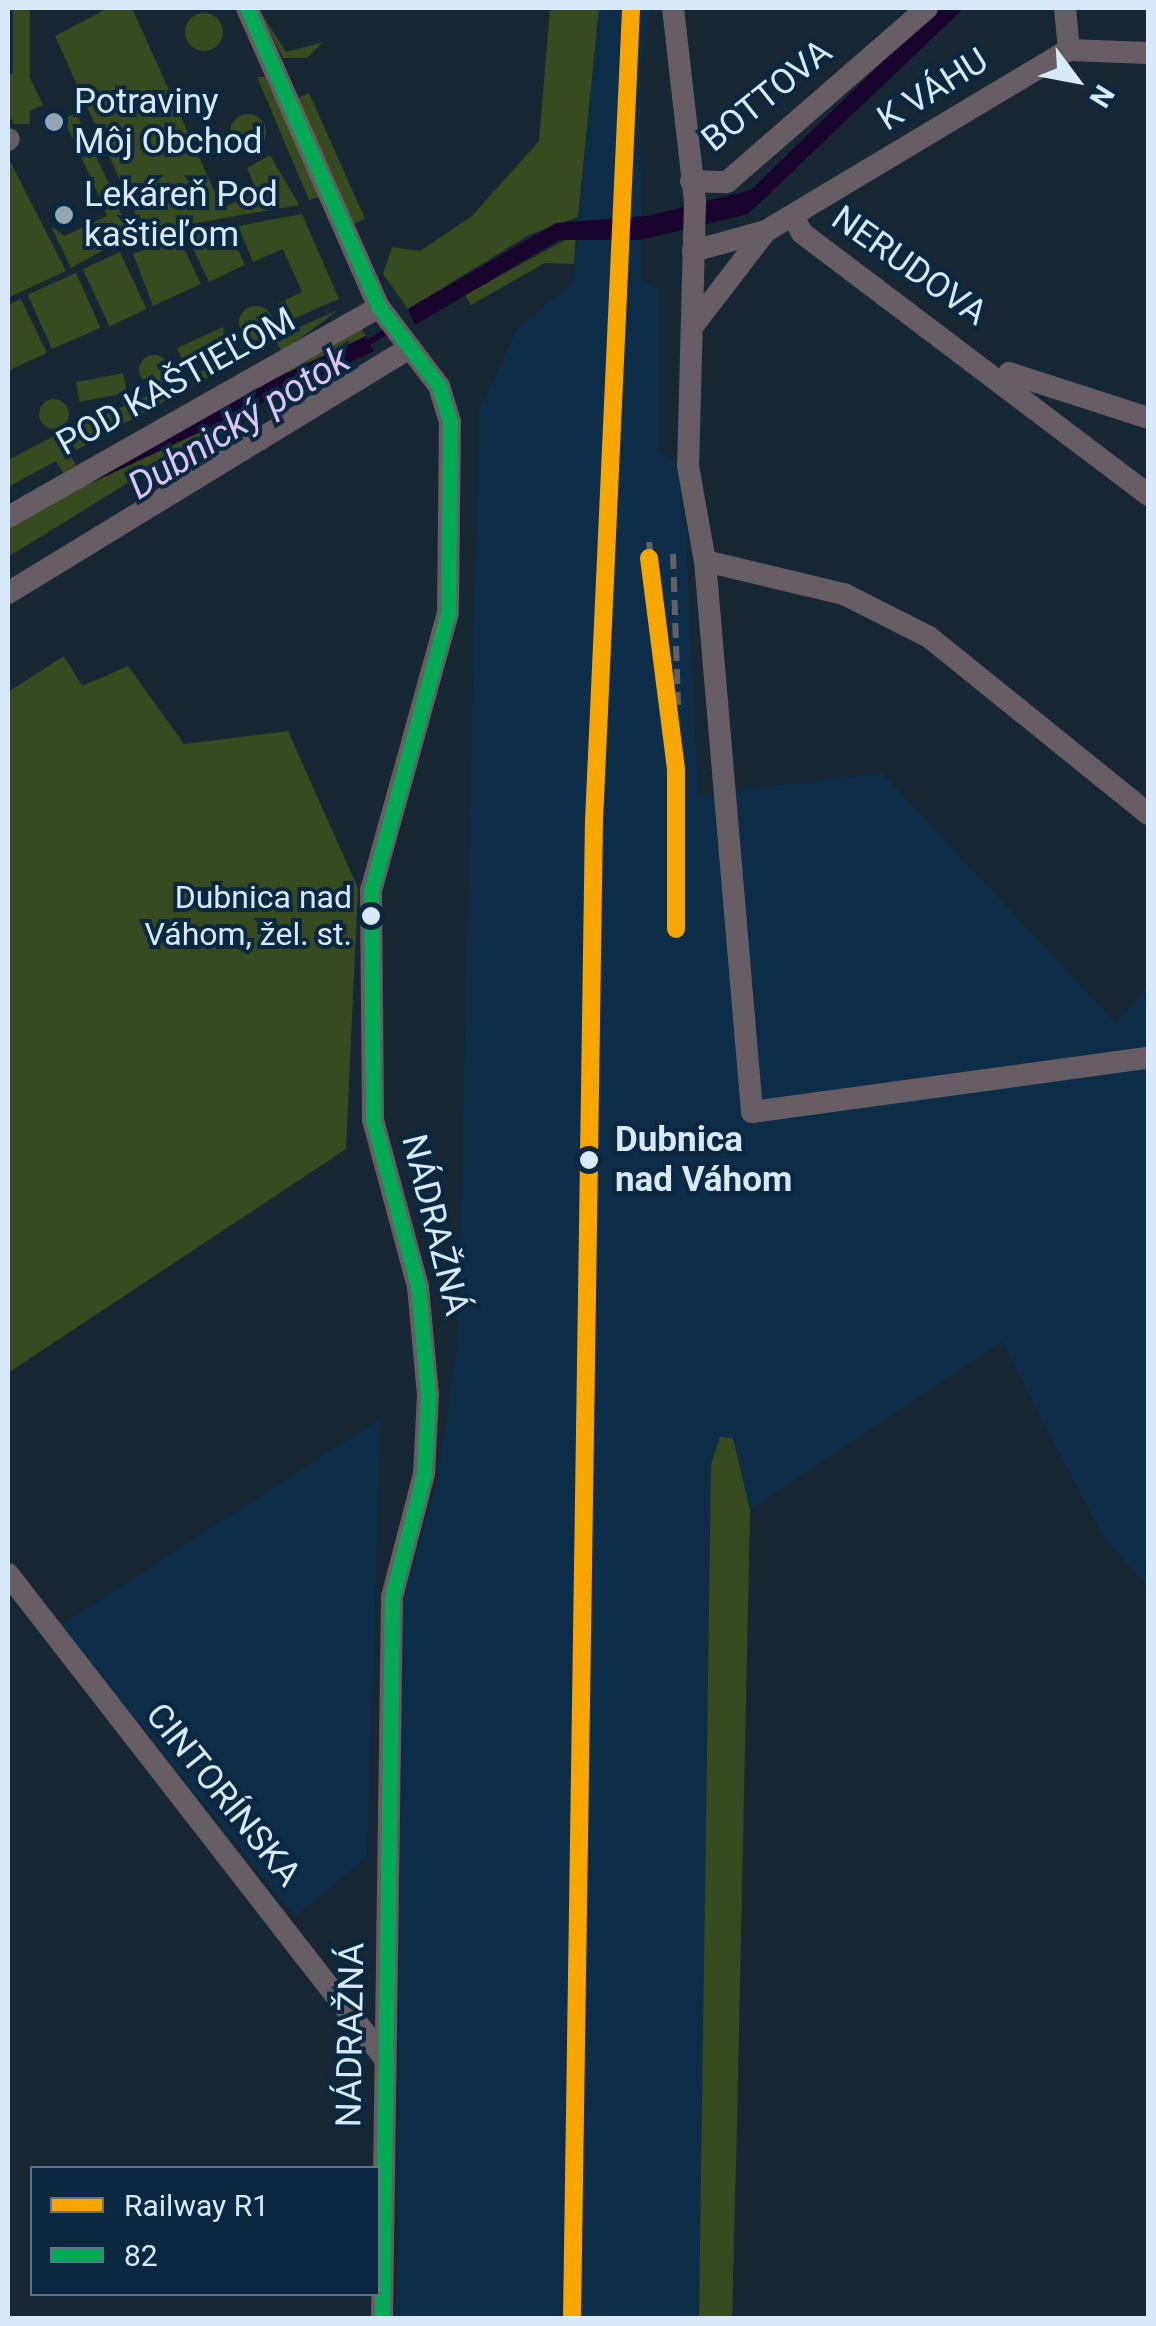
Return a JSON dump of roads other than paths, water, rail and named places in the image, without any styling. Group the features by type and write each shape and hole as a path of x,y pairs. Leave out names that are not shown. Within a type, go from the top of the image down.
{"street":[{"path":"8,593 392,330 247,8"},
{"path":"673,8 693,191 688,466 705,561 752,1112 1148,1058"},
{"name":"BOTTOVA","path":"693,191 727,182 927,8"},
{"path":"1065,8 1069,50 1148,53"},
{"name":"K VÁHU","path":"766,231 1069,50"},
{"name":"NERUDOVA","path":"793,216 802,232 992,368 1148,494"},
{"path":"693,243 766,231"},
{"path":"692,326 766,231"},
{"name":"POD KAŠTIEĽOM","path":"8,517 392,330"},
{"name":"NÁDRAŽNÁ","path":"382,2318 392,1597 424,1474 428,1395 418,1286 373,1120 372,890 448,613 450,422 439,386 392,330"},
{"name":"NERUDOVA","path":"992,368 1148,418"},
{"path":"705,561 844,594 929,636 1148,814"},
{"name":"CINTORÍNSKA","path":"8,1574 386,2059"}],"water":[{"path":"938,8 964,8 748,214 641,240 559,240 415,325 408,309 556,223 647,216 751,190"},
{"path":"366,336 373,351 8,522 8,503"}],"waterway":[{"name":"Dubnický potok","path":"366,344 389,330"}],"railway":[{"path":"649,542 676,769 676,929"},
{"path":"673,554 678,705"}],"rail line":[{"name":"R1","path":"572,2318 594,821 631,8"},
{"name":"R1","path":"649,558 676,769 676,929"}],"place":[{"name":"Potraviny Môj Obchod","path":"54,122"},
{"name":"Lekáreň Pod kaštieľom","path":"64,215"},
{"name":"Dubnica nad Váhom, žel. st.","path":"371,916"},
{"name":"Dubnica nad Váhom","path":"589,1160"}]}
